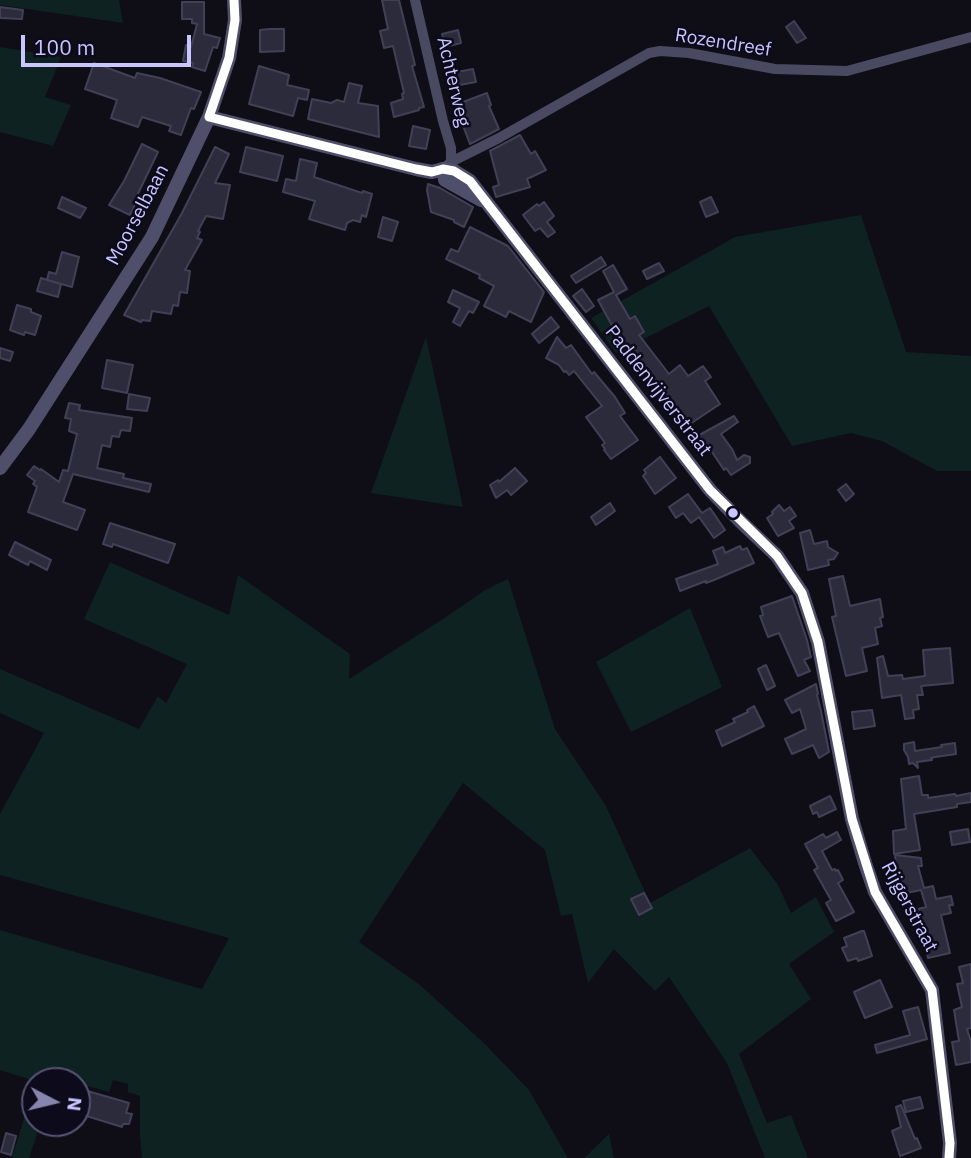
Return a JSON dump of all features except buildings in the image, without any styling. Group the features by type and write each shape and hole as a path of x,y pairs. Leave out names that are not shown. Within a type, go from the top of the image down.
{"street":[{"name":"Moorselbaan","path":"0,468 29,429 152,237 209,117 229,58 235,20 234,0"},
{"name":"Achterweg","path":"415,0 451,148 447,166"},
{"name":"Rozendreef","path":"447,166 649,53 689,53 775,69 847,71 971,37"},
{"path":"209,117 416,169 432,172 447,166"},
{"name":"Paddenvijverstraat","path":"447,166 445,180 491,206 710,490 777,556 802,593"},
{"name":"Rijgerstraat","path":"802,593 818,642 852,820 865,863 875,892 932,990 950,1143 949,1158"}],"green space":[{"path":"0,0 119,0 123,23 0,5"},
{"path":"0,47 61,57 45,97 71,105 53,146 0,132"},
{"path":"861,215 906,352 971,356 971,471 937,471 882,441 851,433 792,446 709,306 616,353 591,318 735,237"},
{"path":"426,337 463,507 371,493"},
{"path":"110,562 229,615 238,575 350,654 349,679 485,590 508,579 555,729 606,806 650,903 750,848 778,885 791,913 816,897 834,932 789,964 811,999 739,1054 767,1123 791,1115 808,1158 765,1158 727,1063 669,977 655,991 614,949 588,983 572,914 561,916 545,850 463,783 359,942 420,985 485,1044 529,1090 568,1158 142,1158 140,1096 128,1092 128,1084 113,1080 109,1092 91,1087 91,1067 21,1067 21,1077 0,1070 0,930 202,989 229,938 0,875 0,814 44,733 0,713 0,669 139,729 158,696 166,703 187,664 84,619"},
{"path":"690,608 722,687 631,732 596,662"},
{"path":"21,1129 21,1137 36,1137 29,1158 12,1158"},
{"path":"609,1134 614,1158 584,1158"}],"transit line":[{"path":"209,117 229,58 235,20 234,0"},
{"path":"209,117 416,169 432,172 443,169 454,171 470,181 710,490 777,556 802,593 818,642 852,819 875,892 932,990 950,1143 949,1158"}]}
